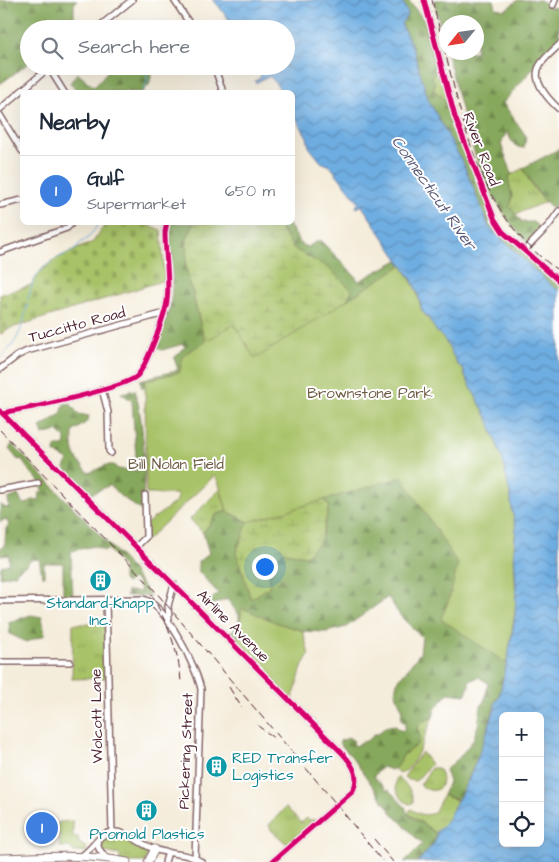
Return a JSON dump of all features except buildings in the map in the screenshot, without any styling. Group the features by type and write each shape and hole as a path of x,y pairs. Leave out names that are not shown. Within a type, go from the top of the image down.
{"highway":[{"path":"148,862 154,849"},
{"path":"0,854 7,859 78,857 124,861"},
{"path":"78,857 86,862"}],"street":[{"path":"107,20 132,0"},
{"path":"174,0 187,20"},
{"name":"River Road","path":"424,0 455,118 492,214 500,228 559,281"},
{"path":"559,45 540,65 537,74 544,93 559,109"},
{"path":"23,90 40,75"},
{"path":"54,75 63,90"},
{"path":"217,75 223,90"},
{"path":"0,109 20,92"},
{"path":"0,115 20,148"},
{"path":"0,205 20,200"},
{"path":"525,250 550,225 559,211"},
{"path":"0,252 67,228 70,225"},
{"path":"2,413 102,389 126,382 137,376 165,313 168,293 165,243 167,225"},
{"name":"Tuccitto Road","path":"0,369 27,351 165,313"},
{"path":"102,389 108,412 109,451 111,453"},
{"name":"Airline Avenue","path":"2,413 343,754 354,769 356,781 352,792 272,862"},
{"path":"0,490 38,483"},
{"path":"136,547 146,537 145,495"},
{"path":"169,619 168,606 174,584"},
{"name":"Pickering Street","path":"0,601 143,599 150,601 169,619 197,674 201,689 195,858"},
{"name":"Wolcott Lane","path":"106,600 112,832"},
{"path":"158,609 168,606"},
{"path":"0,662 70,662"},
{"path":"78,857 88,852 105,834 112,832 127,835 154,849 195,858 202,862"},
{"path":"97,842 104,860"},
{"path":"165,862 168,852"}],"green space":[{"path":"0,0 77,0 74,4 74,20 20,20 20,70 0,84"},
{"path":"402,0 408,0 425,21 427,42 436,70 432,78 435,82 434,90 444,99 450,114 449,123 455,125 497,229 559,285 559,290 554,288 489,227 464,165 428,99 412,46 401,23 408,14"},
{"path":"434,0 494,0 496,8 505,10 518,0 541,0 548,7 559,8 559,37 557,41 503,103 526,136 524,148 515,145 507,131 501,144 512,174 508,177 512,197 509,206 522,222 533,222 541,229 528,243 496,201 484,178 467,129 449,60 484,60 484,15 439,15 439,20"},
{"path":"425,21 428,24 455,125 449,123 434,90 432,78 436,70 427,42"},
{"path":"76,75 79,75 94,87 104,75 151,75 149,85 144,90 76,90 70,83"},
{"path":"559,149 559,200 553,209 536,190 523,168"},
{"path":"523,168 532,186 545,202 516,214 509,206 512,197 508,177"},
{"path":"105,225 148,225 161,230 165,280 5,330 5,332 0,334 0,295 31,285 42,269 57,258 93,242"},
{"path":"172,225 193,225 187,239 186,267 205,343 189,351 192,367 171,381 142,388 140,380 178,370 174,358 185,347 183,344 162,350 155,347 165,324 171,302 170,238"},
{"path":"193,225 277,225 294,249 327,267 352,290 344,305 307,481 329,506 321,540 306,556 283,551 271,566 269,587 251,599 236,553 248,522 227,511 205,342 186,267 187,239"},
{"path":"277,225 289,225 301,244 307,247 320,240 359,281 398,260 411,278 508,658 499,697 496,701 483,745 459,800 443,795 449,782 445,770 459,758 473,740 488,683 479,677 469,681 469,687 465,695 448,693 435,709 433,717 418,726 420,736 418,744 403,755 399,764 392,770 382,767 374,776 406,808 409,815 436,833 435,842 418,862 404,862 422,844 391,812 352,757 339,743 348,737 354,741 353,744 356,746 370,739 374,734 378,734 385,727 394,725 402,731 405,728 405,723 401,720 402,709 395,692 397,682 420,653 422,637 401,617 388,597 346,627 326,632 303,631 277,623 248,656 228,636 239,623 239,615 227,599 212,605 208,603 218,593 198,571 198,562 209,553 203,533 216,515 227,511 249,522 236,553 269,587 271,566 283,551 306,556 321,540 329,506 307,481 344,305 327,267 294,249"},
{"name":"Brownstone Park","path":"402,265 416,289 422,311 445,340 458,365 464,370 464,374 489,421 504,463 516,528 514,550 516,606 506,663 441,619 449,599 458,564 402,477 249,522 227,511 218,481 214,476 146,541 146,524 177,501 177,494 146,494 145,381 180,372 183,355 234,324 255,359"},
{"path":"135,390 141,419 144,450 142,511 119,495 110,485 89,495 65,468 68,460 55,453 56,446 65,446 65,438 57,431 43,435 40,427 61,414 64,404 70,403 78,414 89,416 88,421 73,432 73,439 75,454 89,473 106,465 114,465 118,469 137,471 132,401 121,393"},
{"path":"12,444 125,561 150,596 126,596 127,591 141,592 136,580 133,579 126,583 123,580 123,567 108,549 105,551 94,546 71,551 73,599 63,599 63,563 44,563 44,576 42,576 39,559 30,560 15,574 0,577 1,566 9,564 9,555 0,556 0,548 5,543 6,528 9,525 6,519 0,522 0,504 6,508 9,507 8,499 18,495 22,503 27,504 32,500 39,501 40,492 44,492 39,481 27,468 22,459 18,460 9,449"},
{"path":"220,489 227,511 216,515 203,533 190,519"},
{"path":"242,608 277,623 303,631 309,655 303,665 292,699 237,644"},
{"path":"31,615 42,617 45,635 26,642 10,634 9,622"},
{"path":"73,624 103,624 105,629 106,678 72,679"},
{"path":"433,717 416,757 411,765 400,774 393,768 403,755 415,745 420,736 417,728 420,723"},
{"path":"422,752 431,764 416,781 409,780 404,777"},
{"path":"431,768 438,768 441,774 441,784 436,790 426,789 420,785"},
{"path":"397,777 410,791 413,803 405,802 397,793 395,785"},
{"path":"443,795 458,801 444,826 436,833 408,813 411,809 422,814 434,813"},
{"path":"286,807 301,823 307,818 310,821 313,819 315,821 287,844 271,830 269,825"},
{"path":"73,821 73,837 78,837 79,843 87,848 86,852 74,852 70,847 60,847 59,834 54,834 54,831 48,831 48,825"},
{"path":"110,836 126,838 142,846 148,854 145,862 120,862 120,855 104,852 101,842"}],"water":[{"name":"Connecticut River","path":"212,0 402,0 408,14 401,24 412,46 428,99 464,165 489,227 554,288 559,290 559,862 418,862 435,842 437,831 448,818 468,781 495,709 495,703 499,697 515,615 514,550 516,528 503,461 489,421 464,374 464,370 458,365 445,340 422,311 412,280 362,206 364,204 357,208 356,206 361,200 358,201 330,166 321,162 309,147 307,137 295,116 295,90 281,90 271,77 266,77 256,83 255,81 260,78 261,75 295,75 295,20 229,20"}],"waterway":[{"path":"144,90 144,86 148,82 147,75"},
{"path":"28,300 33,282 42,269 57,258 75,250 79,244 88,238 98,225"},
{"path":"0,358 16,340 28,304"}],"railway":[{"path":"432,0 465,128 482,175 505,217 520,236 559,271"},
{"path":"0,430 149,584 338,806 383,862"},
{"path":"151,594 172,638 181,684"},
{"path":"229,687 242,708"},
{"path":"257,725 275,739"},
{"path":"374,839 393,862"}],"cycle path":[{"path":"424,0 455,117 494,218 503,232 559,281"},
{"path":"3,414 97,392 129,381 137,376 155,340 167,301 166,225"},
{"path":"0,411 350,762 356,776 355,787 352,792 272,862"}],"place":[{"name":"Standard-Knapp Inc.","path":"100,580"},
{"name":"RED Transfer Logistics","path":"216,767"},
{"name":"Promold Plastics","path":"147,811"},
{"name":"Gulf","path":"42,828"}],"park label":[{"name":"Bill Nolan Field","path":"176,464"}]}
